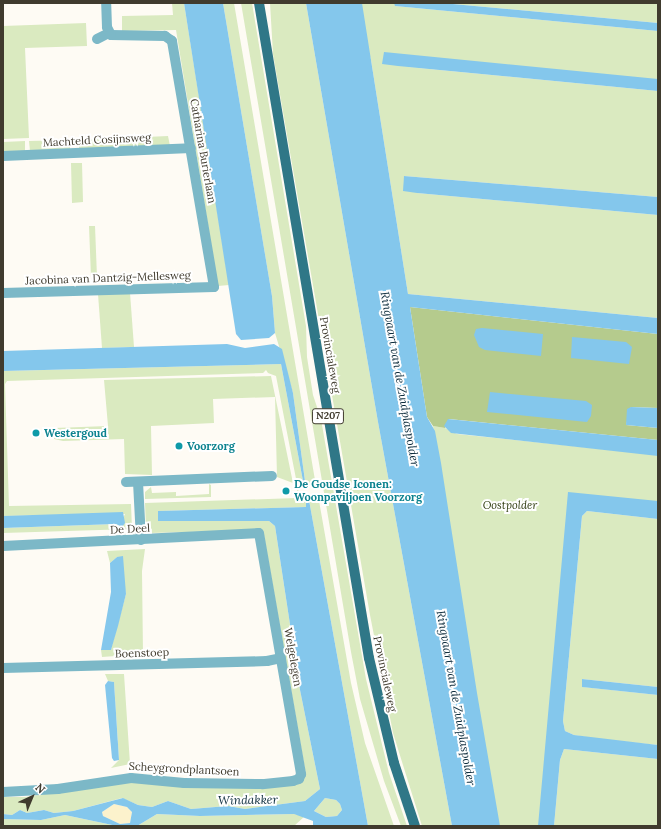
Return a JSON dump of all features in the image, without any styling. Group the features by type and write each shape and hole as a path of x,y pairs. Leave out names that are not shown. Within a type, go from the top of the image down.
{"main road":[{"name":"Provincialeweg","path":"258,3 369,658 394,762 415,826"}],"street":[{"path":"97,39 109,33 106,3"},
{"name":"Catharina Burierlaan","path":"109,33 116,37 165,36 172,41 214,287"},
{"name":"Machteld Cosijnsweg","path":"3,156 191,148"},
{"name":"Jacobina van Dantzig-Mellesweg","path":"3,293 214,287"},
{"path":"126,482 272,476"},
{"path":"138,482 141,540"},
{"name":"De Deel","path":"3,546 259,533"},
{"name":"Welgelegen","path":"259,533 301,774 299,779 294,781"},
{"name":"Boenstoep","path":"3,668 267,661 281,658"},
{"name":"Scheygrondplantsoen","path":"3,792 58,789 131,778 214,784 294,781"}],"green space":[{"path":"172,3 184,3 229,285 218,286 176,30 122,31 122,16 173,15"},
{"path":"223,3 234,3 316,486 297,484 276,376 268,373 266,370 263,373 7,381 5,384 9,506 131,504 132,529 3,533 3,528 116,524 119,527 125,514 3,516 3,371 281,364 303,481 305,481 293,393 275,333 272,296"},
{"path":"241,3 252,3 306,326 307,357 313,395 321,419 366,679 389,773 407,826 401,826 384,781 360,699"},
{"path":"270,3 306,3 378,422 452,826 422,826 393,733 370,615 273,54"},
{"path":"355,3 396,3 395,6 658,31 658,88 398,66 658,91 658,197 404,176 417,193 658,215 658,318 408,294 371,60"},
{"path":"442,3 658,3 658,23"},
{"path":"86,23 87,46 25,48 29,138 3,139 3,26"},
{"path":"168,136 170,146 79,149 79,140"},
{"path":"70,140 70,149 30,151 29,141"},
{"path":"25,141 25,151 3,152 3,142"},
{"path":"71,163 82,163 83,202 72,203"},
{"path":"89,226 95,226 97,277 91,277"},
{"path":"130,293 134,347 102,348 98,294"},
{"path":"410,307 658,334 658,408 631,407 626,425 658,428 658,440 449,419 445,428 433,426 427,417"},
{"path":"271,376 293,483 277,477 275,397 213,399 214,423 151,426 152,475 125,474 124,439 63,441 54,439 54,428 108,426 104,380"},
{"name":"Oostpolder","path":"433,426 445,428 457,434 658,455 658,512 576,504 547,826 496,826"},
{"path":"209,484 211,485 211,497 145,499 145,492 151,487 152,493 176,492 176,496 209,494"},
{"path":"297,490 309,496 318,495 351,683 365,743 394,826 368,826 309,500 306,500 307,507 158,511 158,521 269,521 275,526 300,690 320,789 305,801 245,809 228,806 191,809 168,801 152,807 138,805 122,798 73,811 54,813 44,810 27,813 20,810 12,815 3,814 3,797 26,797 132,780 259,787 299,784 306,775 263,530 150,533 146,528 145,503 297,498"},
{"path":"587,511 658,519 658,687 582,679 583,687 658,695 658,745 598,739 574,735 565,731 563,721 582,516"},
{"path":"145,549 142,571 143,654 102,657 101,650 111,649 126,594 117,557 110,563 107,551"},
{"path":"105,674 124,674 130,764 111,768 119,760 114,682 108,681"},
{"path":"564,749 658,759 658,826 554,826 560,760"},
{"path":"325,798 336,800 340,804 342,810 337,816 326,817 314,811"},
{"path":"157,814 200,816 294,814 305,816 294,826 137,826"},
{"path":"65,815 117,826 3,826 3,819 41,820"}],"sand":[{"path":"114,804 127,807 132,812 130,823 120,824 103,816 102,812"}],"water":[{"path":"184,3 223,3 272,296 275,333 269,338 241,340 236,334"},
{"name":"Ringvaart van de Zuidplaspolder","path":"306,3 362,3 408,294 658,318 658,334 410,307 427,417 435,431 441,463 477,693 500,826 452,826 378,422"},
{"path":"394,3 442,3 658,23 658,31 395,6"},
{"path":"384,52 658,79 658,91 382,64"},
{"path":"404,176 658,197 658,215 403,191"},
{"path":"482,328 543,334 541,356 485,350 479,347 474,335 476,329"},
{"path":"572,337 626,342 632,347 629,364 571,358"},
{"path":"227,344 245,348 274,344 282,349 293,393 305,481 303,481 281,364 3,371 3,351"},
{"path":"490,392 586,401 592,405 591,416 587,422 487,412"},
{"path":"631,407 658,408 658,428 626,425 627,409"},
{"path":"448,419 658,440 658,456 451,433 444,426"},
{"path":"568,492 658,501 658,519 587,511 582,516 563,721 565,731 574,735 658,745 658,759 564,749 560,760 554,826 538,826"},
{"path":"306,500 309,500 368,826 313,826 313,821 294,814 200,816 157,814 137,826 117,826 65,815 41,820 3,819 3,814 12,815 20,810 27,813 44,810 54,813 73,811 123,798 138,805 152,807 168,801 191,809 228,806 245,809 305,801 320,789 300,690 275,526 269,521 158,521 158,511 306,507","holes":["325,798 336,800 340,804 342,810 337,816 326,817 314,811","114,804 127,807 132,812 130,823 120,824 103,816 102,812"]},
{"path":"123,512 125,523 122,527 116,524 3,528 3,516"},
{"path":"123,556 126,594 111,650 101,650 111,592 110,563 117,557"},
{"path":"582,679 658,687 658,695 582,687"},
{"path":"108,681 114,682 119,760 114,761 112,758 105,685"}],"place":[{"name":"Westergoud","path":"36,433"},
{"name":"Voorzorg","path":"179,446"},
{"name":"De Goudse Iconen: Woonpaviljoen Voorzorg","path":"286,491"}],"water label":[{"name":"Windakker","path":"248,800"}]}
